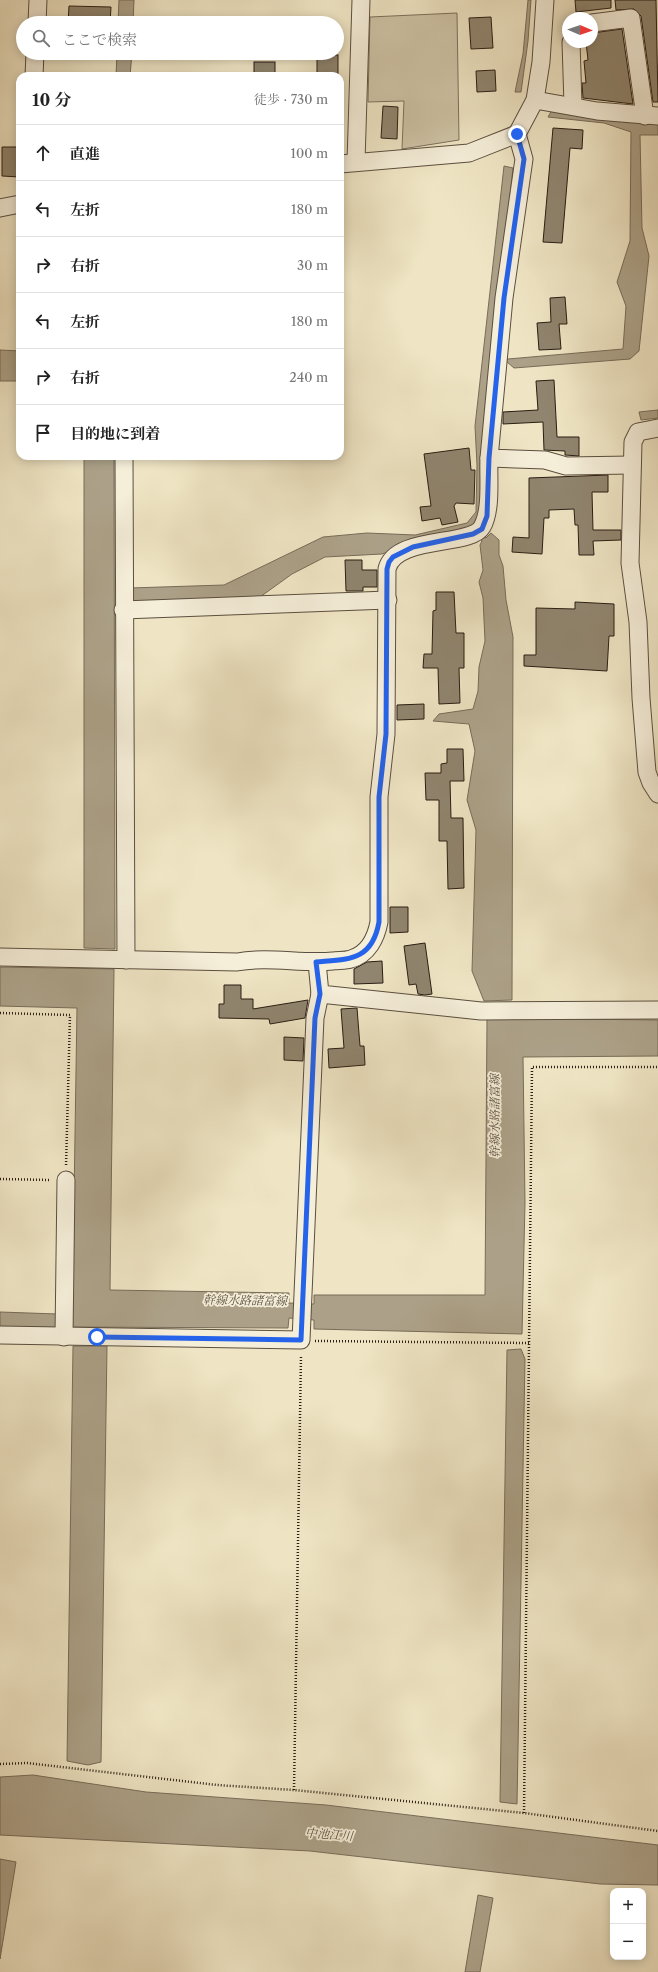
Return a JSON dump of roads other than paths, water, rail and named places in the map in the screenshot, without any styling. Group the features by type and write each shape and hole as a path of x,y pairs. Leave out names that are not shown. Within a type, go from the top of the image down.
{"street":[{"path":"37,16 38,0"},
{"path":"361,0 348,163 469,153 517,134 536,100 541,62 545,0"},
{"path":"536,100 573,105 597,111 652,116 631,18 598,22"},
{"path":"571,48 573,105"},
{"path":"34,72 35,60"},
{"path":"0,957 237,962 252,959 316,962 352,959 368,949 377,934 379,922 379,797 386,734 387,569 389,562 393,557 413,547 477,532 487,516 489,458 504,298 524,159 517,134"},
{"path":"0,208 16,205"},
{"path":"658,428 638,432 633,442 630,562 638,622 641,698 647,772 651,783 658,794"},
{"path":"489,458 545,460 566,466 632,466"},
{"path":"124,460 123,610 126,960"},
{"path":"123,610 388,600"},
{"path":"0,1335 301,1340 315,1018 320,994 316,962"},
{"path":"320,994 481,1011 658,1010"},
{"path":"64,1337 66,1180"}],"water":[{"path":"119,0 134,0 133,16 118,16"},
{"path":"528,0 531,0 528,41 521,92 515,92 523,54"},
{"path":"117,60 131,60 130,72 116,72"},
{"path":"552,110 658,123 658,135 640,135 642,228 649,256 639,351 630,359 514,368 507,362 492,361 481,519 476,526 486,538 491,533 499,540 499,555 503,566 506,600 513,637 512,1000 484,1001 472,971 476,830 467,800 475,751 469,724 433,721 439,714 473,709 478,691 479,667 485,641 483,598 479,582 483,570 480,545 482,541 472,529 416,542 382,554 325,557 292,574 260,597 131,602 130,588 224,585 323,537 367,533 415,535 467,523 476,512 477,465 475,426 504,166 513,168 492,357 508,359 623,349 626,306 617,282 630,241 631,132 604,123 548,117"},
{"path":"0,350 16,351 16,381 0,381"},
{"path":"658,410 658,418 641,420 639,412"},
{"path":"84,460 114,460 115,949 84,948"},
{"name":"幹線水路諸富線","path":"0,967 114,969 110,1290 289,1293 289,1303 314,1304 314,1295 485,1295 487,1018 658,1020 658,1056 523,1057 525,1203 522,1334 314,1329 314,1320 289,1318 288,1328 72,1327 77,1008 0,1006"},
{"path":"0,1312 57,1314 57,1329 0,1327"},
{"path":"73,1346 107,1346 101,1762 88,1765 67,1761"},
{"path":"521,1349 525,1359 517,1804 500,1802 507,1350"},
{"name":"中池江川","path":"33,1775 146,1792 326,1805 658,1845 658,1885 600,1884 310,1851 0,1835 0,1777"},
{"path":"0,1859 16,1862 0,1959"},
{"path":"478,1895 493,1898 480,1972 465,1972"}]}
